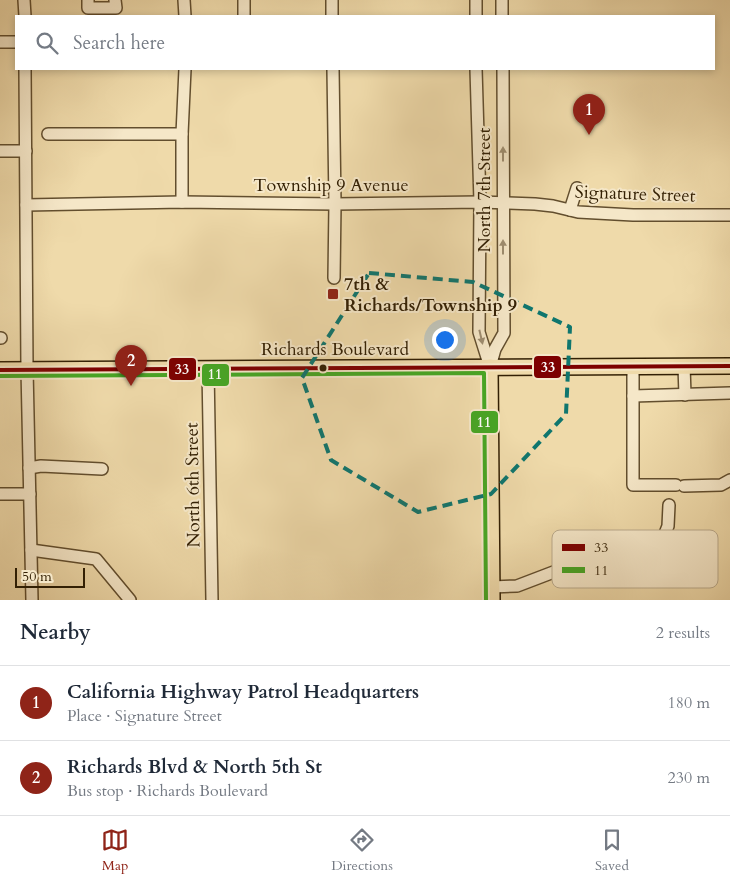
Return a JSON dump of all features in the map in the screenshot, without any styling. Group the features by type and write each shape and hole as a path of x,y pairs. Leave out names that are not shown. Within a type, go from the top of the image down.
{"main road":[{"name":"Richards Boulevard","path":"0,370 730,366"},
{"name":"North 7th Street","path":"490,367 492,593"}],"street":[{"path":"24,0 25,15"},
{"path":"88,0 88,8 116,8 116,0"},
{"path":"184,0 184,15"},
{"path":"244,0 244,15"},
{"path":"332,0 332,15"},
{"path":"476,0 476,15"},
{"path":"502,0 502,15"},
{"path":"0,42 15,42"},
{"path":"25,70 27,369 32,600"},
{"path":"182,202 182,134 185,70"},
{"path":"333,70 334,278"},
{"name":"North 7th Street","path":"476,70 480,202 479,332 490,367"},
{"name":"North 7th Street","path":"490,367 495,349 504,333 502,203 503,70"},
{"path":"48,134 182,134"},
{"path":"0,152 26,151"},
{"path":"570,210 577,188"},
{"name":"Township 9 Avenue","path":"26,205 182,202 335,204 480,202"},
{"name":"Signature Street","path":"480,202 535,204 578,212 633,215 730,215"},
{"path":"684,366 685,394"},
{"path":"634,367 633,485 720,486 730,480"},
{"name":"North 6th Street","path":"208,368 212,600"},
{"path":"633,396 730,393"},
{"path":"29,468 40,466 102,469"},
{"path":"0,494 30,494"},
{"path":"666,530 669,505"},
{"path":"31,550 96,559 130,600"},
{"path":"492,593 552,573"}],"highlighted area":[{"path":"369,273 473,282 570,327 566,414 491,494 418,512 331,460 302,378"}],"transit line":[{"name":"33","path":"0,370 730,366"},
{"name":"11","path":"0,376 484,373 486,600"}],"place":[{"name":"California Highway Patrol Headquarters","path":"589,135"},
{"name":"7th & Richards/Township 9","path":"333,294"},
{"name":"Richards Blvd & North 5th St","path":"131,386"}]}
